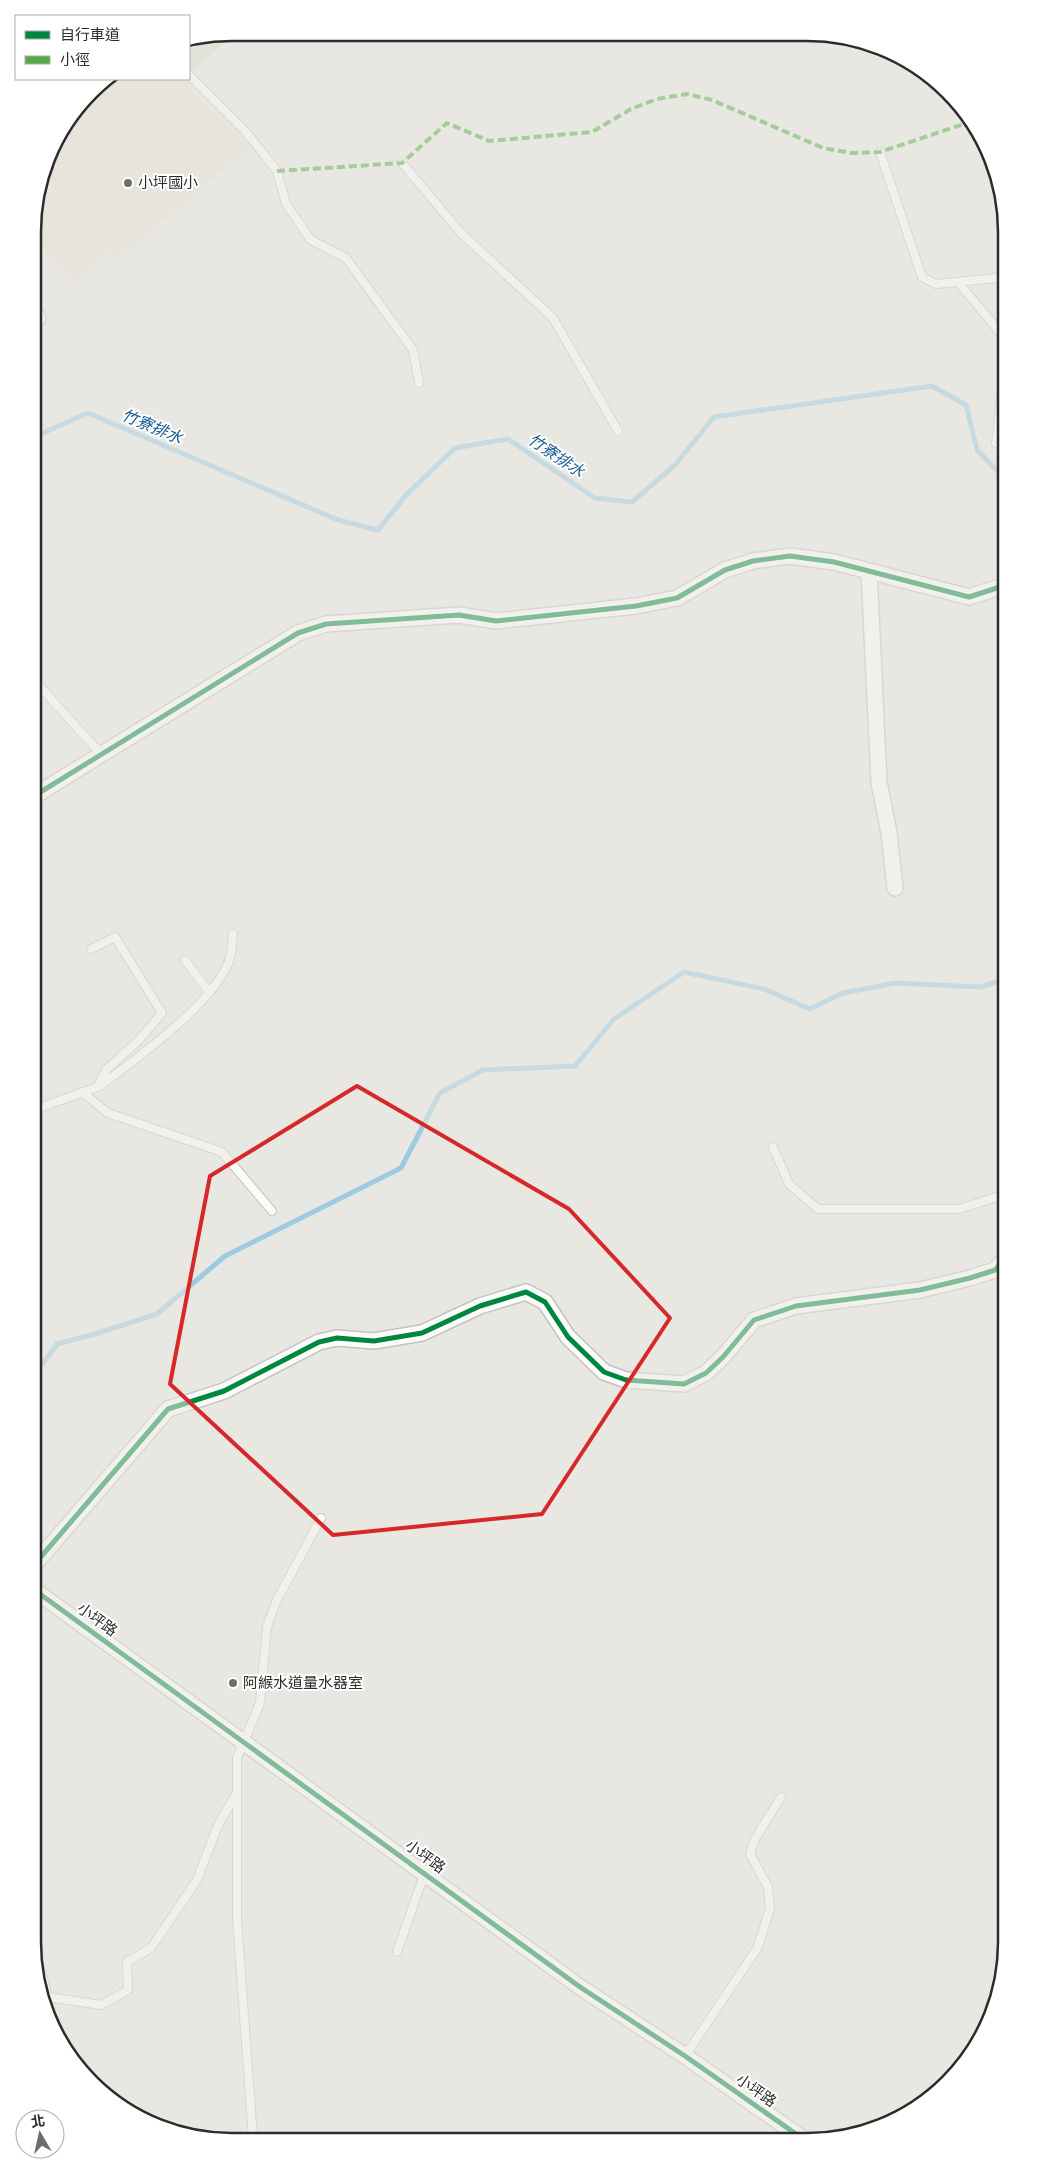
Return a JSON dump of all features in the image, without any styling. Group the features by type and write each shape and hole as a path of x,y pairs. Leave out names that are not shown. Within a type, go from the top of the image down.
{"street":[{"path":"41,792 298,633 326,624 459,615 496,621 636,606 677,598 725,570 753,560 790,556 834,562 969,597 998,591"},
{"path":"869,571 879,782 889,833 895,888"},
{"path":"41,1557 168,1409 224,1391 319,1342 338,1338 374,1341 422,1333 480,1306 526,1292 545,1302 568,1338 604,1372 626,1380 684,1384 706,1373 723,1357 754,1320 796,1306 920,1290 970,1278 995,1270 998,1266"},
{"name":"小坪路","path":"41,1595 244,1740 580,1987 685,2056 793,2133"}],"lane":[{"path":"190,76 247,133 277,171 286,204 311,240 346,258 413,350 419,383"},
{"path":"880,152 922,278 936,284 998,278"},
{"path":"402,163 461,233 553,318 618,431"},
{"path":"958,282 998,330"},
{"path":"996,443 998,426"},
{"path":"41,688 100,754"},
{"path":"41,1107 98,1087 179,1021 209,992 229,961 233,934"},
{"path":"92,949 115,937 162,1013 139,1040 106,1070 98,1087"},
{"path":"185,960 209,992"},
{"path":"82,1092 108,1113 222,1152 272,1211"},
{"path":"773,1147 789,1184 818,1209 959,1210 998,1197"},
{"path":"253,2133 237,1919 237,1758 260,1703 267,1627 276,1602 320,1518"},
{"path":"50,1997 101,2005 128,1990 127,1962 151,1948 197,1880 218,1825 237,1792"},
{"path":"685,2056 758,1947 770,1908 768,1887 750,1854 755,1840 781,1797"},
{"path":"397,1952 425,1872"}],"highlighted area":[{"path":"357,1086 569,1209 670,1318 542,1514 333,1535 170,1384 210,1176"}],"shaded area":[{"name":"小坪國小","path":"117,80 183,80 251,146 119,258 108,248 75,281 41,245 45,196 53,188 48,183 51,171 73,126 97,97"}],"green space":[{"path":"225,42 194,71 190,72 190,46"}],"waterway":[{"name":"竹寮排水","path":"41,434 88,413 338,520 378,530 407,494 455,448 508,439 595,498 632,502 675,465 714,417 932,386 966,405 977,450 998,472"},
{"path":"41,1366 57,1344 157,1314 225,1256 401,1168 440,1093 483,1070 575,1066 614,1019 684,972 764,989 810,1009 843,993 895,983 980,987 998,981"}],"marked path":[{"path":"277,171 402,163 447,123 489,141 592,132 631,109 657,99 687,94 712,100 823,148 851,153 880,152 964,124"}],"cycle path":[{"path":"41,792 298,633 326,624 459,615 496,621 636,606 677,598 725,570 753,561 790,556 834,562 969,597 998,588"},
{"path":"41,1557 168,1409 224,1391 319,1342 337,1338 374,1341 422,1333 480,1306 526,1292 545,1302 568,1337 604,1372 626,1380 684,1384 706,1373 723,1357 754,1320 796,1306 920,1290 970,1278 995,1270 998,1266"},
{"path":"41,1595 580,1987 685,2056 795,2133"}],"place":[{"name":"小坪國小","path":"128,183"},
{"name":"阿緱水道量水器室","path":"233,1683"}]}
